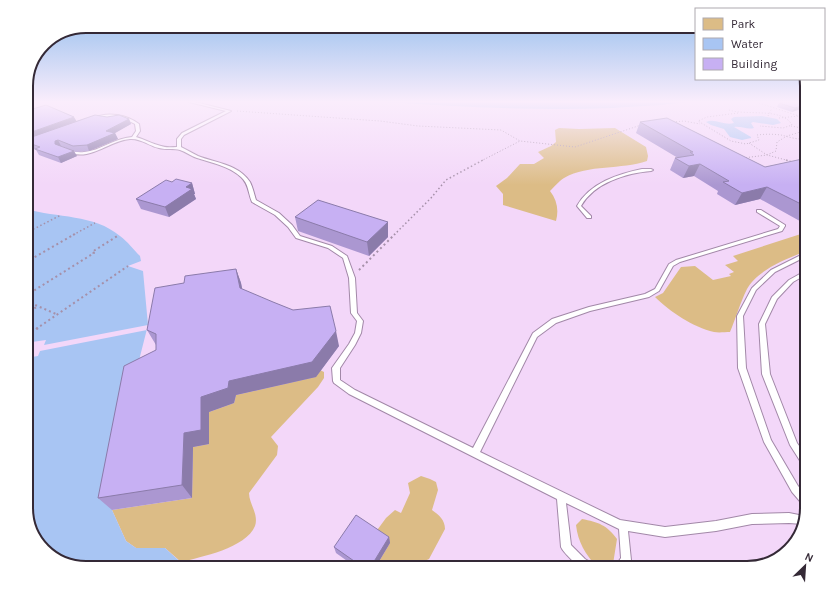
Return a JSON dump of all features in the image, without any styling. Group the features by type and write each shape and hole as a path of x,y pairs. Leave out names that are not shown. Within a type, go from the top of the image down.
{"lane":[{"path":"133,138 138,130"},
{"path":"179,148 179,139 183,134 192,130"},
{"path":"61,148 75,154 84,154 93,152 127,138 138,138 163,148 179,148 198,157 214,161 237,172 248,183 254,201 277,214 290,226 298,237 330,247 345,257 352,278 354,313 360,321 358,333 352,345 336,368 337,380 352,392 475,454 623,526 665,532 716,526 752,519 789,518 799,519"},
{"path":"588,217 579,206 581,199 587,193 594,188 628,174 651,170"},
{"path":"475,454 535,335 554,321 589,309 647,296 657,290 671,265 678,261 780,230 783,226 759,211"},
{"path":"800,258 773,271 754,289 740,316 742,368 768,442 795,489 800,495"},
{"path":"800,276 791,281 774,298 762,324 766,374 794,445 800,454"},
{"path":"561,496 566,547 581,561"},
{"path":"623,526 625,561"}],"path":[{"path":"495,130 501,130 520,141 575,147 627,130"},
{"path":"713,130 724,138 737,142 748,143 759,140 757,135 771,134 800,139"},
{"path":"739,159 767,155 776,151 777,142 787,136 800,132"},
{"path":"352,278 431,198 446,180 520,141"},
{"path":"748,143 767,155 782,160 796,162"},
{"path":"33,229 61,215"},
{"path":"33,258 95,223"},
{"path":"33,291 94,253 92,252 119,235"},
{"path":"33,330 128,266"},
{"path":"33,304 57,315"},
{"path":"33,309 38,306"}],"green space":[{"path":"555,130 618,130 646,147 648,156 647,161 637,164 584,171 564,178 550,191 557,205 556,221 503,205 503,194 496,186 507,178 520,164 534,164 544,158 538,152 556,142"},
{"path":"800,234 800,254 765,270 752,282 747,289 730,332 714,332 698,327 675,313 655,297 663,293 681,267 695,266 713,280 731,276 729,274 734,272 725,265 738,261 733,256"},
{"path":"320,370 324,372 324,378 318,387 271,437 278,446 277,455 249,493 250,501 256,517 255,526 250,534 233,546 185,561 180,561 165,548 136,548 126,541 112,510 192,498 193,447 209,444 209,412 234,403 236,395 315,377"},
{"path":"421,476 436,482 438,490 432,510 441,518 445,529 429,559 425,561 379,561 390,543 375,533 386,518 395,510 401,513 410,493 408,483"},
{"path":"582,519 593,521 610,530 617,539 613,561 592,561 583,548 578,537 576,525"}],"water":[{"path":"725,130 739,130 751,138 742,140 730,137"},
{"path":"33,211 87,220 99,224 120,236 140,256 141,261 128,266 143,271 148,325 134,380 112,510 126,541 136,548 165,548 179,561 79,561 59,554 46,543 37,528 33,512"}],"pier":[{"path":"148,325 147,330 40,351 38,356 33,357 33,342 46,340 44,345"}],"building":[{"path":"53,130 108,130 106,131 115,133 87,145 73,146 58,140 55,141 55,144 74,151 58,157 35,149 40,147 33,144 33,137"},
{"path":"654,130 690,130 765,167 800,160 800,204 767,187 742,193 723,182 729,181 700,164 689,166 675,158 694,155 690,152 693,152"},
{"path":"176,179 192,183 186,187 192,189 165,207 136,199 166,180 172,182"},
{"path":"318,200 388,222 367,242 295,217"},
{"path":"236,269 240,288 293,310 330,306 336,331 312,362 229,381 228,388 201,397 201,430 184,433 182,485 98,498 124,366 156,350 156,334 147,330 155,288 184,283 185,276"},
{"path":"356,515 389,537 374,561 354,561 334,547"}]}
